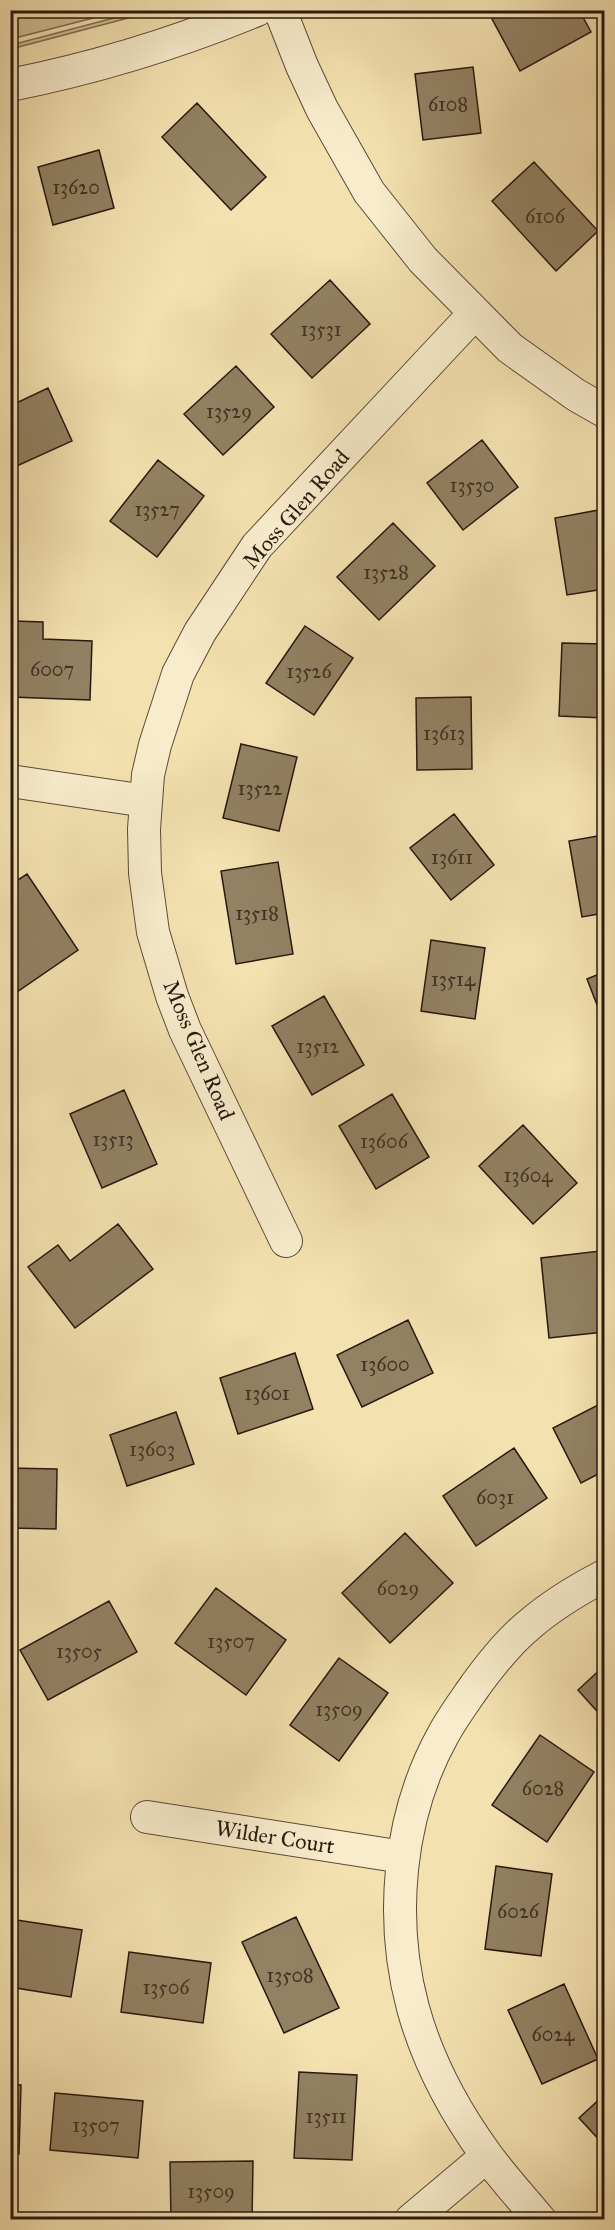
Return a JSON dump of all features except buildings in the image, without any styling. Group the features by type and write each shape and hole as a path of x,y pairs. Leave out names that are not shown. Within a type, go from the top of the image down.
{"street":[{"path":"10,85 72,73 197,35 257,10"},
{"path":"280,10 322,110 369,192 423,260 510,348 576,395 604,411"},
{"name":"Moss Glen Road","path":"286,1241 186,1030 172,996 153,932 145,873 146,801 155,745 178,674 200,632 257,546 474,314"},
{"path":"10,781 146,801"},
{"path":"540,2220 487,2156 464,2122 434,2066 413,2009 405,1970 400,1911 403,1857 420,1785 442,1736 490,1664 528,1625 571,1593 604,1576"},
{"name":"Wilder Court","path":"147,1817 403,1857"},
{"path":"411,2220 487,2156"}],"shaded area":[{"path":"11,10 121,10 121,11 11,39"},
{"path":"144,10 151,12 11,49 11,45"}]}
